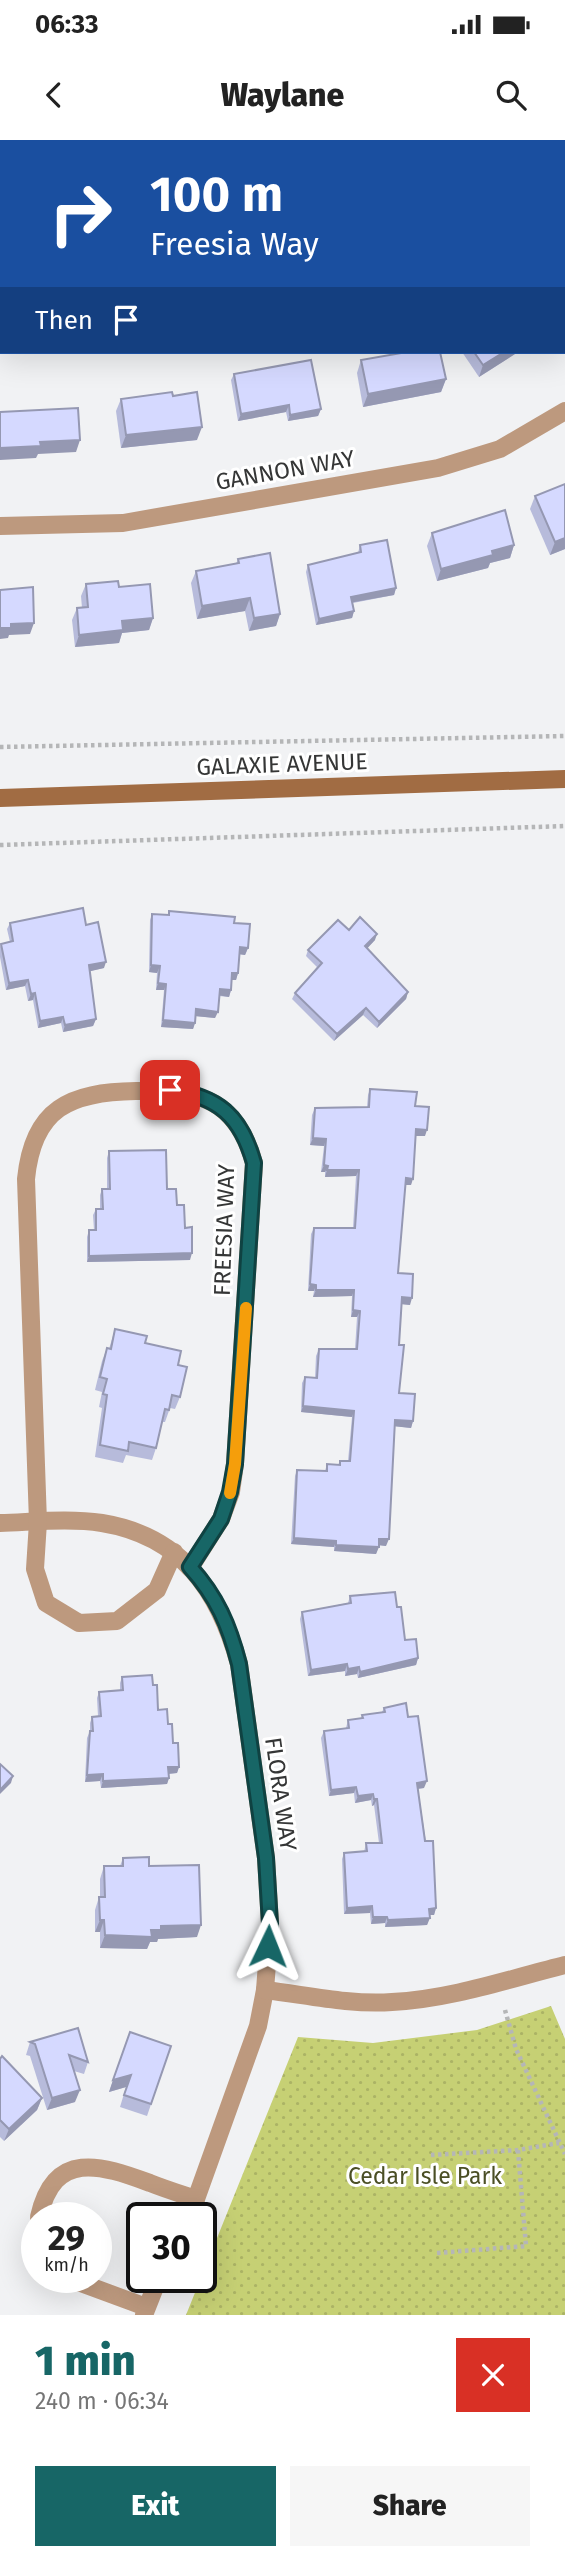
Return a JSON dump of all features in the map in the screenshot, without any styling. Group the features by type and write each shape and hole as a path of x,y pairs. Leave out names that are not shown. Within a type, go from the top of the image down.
{"street":[{"name":"GANNON WAY","path":"0,526 123,523 438,468 500,449 565,411"},
{"name":"GALAXIE AVENUE","path":"0,798 565,779"},
{"name":"FREESIA WAY","path":"38,1522 26,1179 31,1146 38,1131 61,1107 93,1094 170,1090 204,1097 232,1116 243,1130 254,1163 254,1181 235,1464 221,1519 190,1567"},
{"path":"38,1522 35,1569 46,1603 79,1623 117,1621 156,1590 174,1552"},
{"name":"FLORA WAY","path":"0,1523 103,1523 135,1532 174,1552 190,1567 208,1588 232,1637 239,1664 266,1858 270,1924 265,1990 258,2026 195,2202"},
{"path":"265,1990 348,2001 392,2002 447,1994 565,1965"},
{"path":"42,2202 52,2183 69,2171 94,2166 115,2169 196,2199"},
{"path":"104,2293 145,2311 152,2293"}],"path":[{"path":"0,747 565,736"},
{"path":"0,845 565,826"},
{"path":"505,2010 516,2049 565,2154"},
{"path":"430,2155 518,2150 559,2143"},
{"path":"438,2253 526,2246 518,2150"}],"green space":[{"name":"Cedar Isle Park","path":"551,2006 565,2039 565,2315 186,2315 195,2293 217,2293 217,2238 298,2037 373,2043 477,2030"}],"building":[{"path":"396,354 440,354 446,379 368,394 361,360"},
{"path":"475,354 501,354 483,365"},
{"path":"311,360 321,409 290,415 289,405 241,414 234,374"},
{"path":"172,392 173,396 197,392 202,427 126,435 121,399"},
{"path":"78,408 80,440 0,448 0,412"},
{"path":"565,484 565,538 555,542 535,496"},
{"path":"505,510 514,545 492,551 493,555 441,569 432,533"},
{"path":"387,540 396,588 351,597 354,611 319,619 308,565 361,552 360,545"},
{"path":"270,553 280,614 254,618 250,598 202,606 196,571 239,563 238,559"},
{"path":"118,581 119,587 150,584 153,618 122,621 123,630 79,635 77,608 88,607 86,584"},
{"path":"33,587 34,623 11,624 11,628 0,628 0,590"},
{"path":"83,908 86,925 98,922 106,962 89,965 96,1019 65,1025 63,1017 40,1021 35,993 31,994 28,980 9,983 1,944 13,941 10,923"},
{"path":"169,911 235,917 234,923 250,924 248,948 240,947 238,973 232,973 231,990 220,989 218,1012 196,1009 195,1023 163,1020 166,984 158,983 160,966 151,965 152,914 169,915"},
{"path":"360,917 377,934 365,946 408,992 379,1022 366,1008 337,1034 295,993 322,963 308,950 338,920 349,930"},
{"path":"370,1089 417,1092 415,1106 429,1107 427,1130 416,1129 413,1179 406,1178 398,1273 413,1274 412,1298 402,1297 399,1345 404,1345 399,1393 415,1394 413,1421 395,1420 389,1539 379,1539 379,1547 336,1545 336,1541 294,1538 297,1470 327,1471 327,1464 340,1465 340,1461 350,1461 354,1411 303,1406 305,1377 317,1378 319,1349 357,1349 360,1311 353,1310 354,1290 316,1290 316,1285 310,1284 314,1228 355,1228 359,1170 327,1170 328,1166 324,1165 326,1139 313,1138 315,1108 369,1107"},
{"path":"166,1150 167,1189 176,1189 177,1205 184,1205 185,1228 192,1227 192,1253 89,1256 89,1230 96,1230 96,1209 103,1209 102,1189 110,1189 109,1151"},
{"path":"115,1329 147,1336 145,1343 181,1351 178,1365 187,1367 180,1397 172,1395 169,1410 165,1409 156,1448 129,1442 128,1451 100,1445 107,1395 103,1394 107,1379 100,1377 107,1348 111,1349"},
{"path":"395,1592 397,1607 401,1607 405,1640 416,1639 418,1658 360,1672 359,1667 348,1669 347,1664 311,1670 302,1612 351,1603 350,1596"},
{"path":"152,1675 153,1685 157,1685 158,1710 167,1709 168,1724 172,1724 173,1743 178,1743 179,1767 168,1767 169,1778 103,1781 103,1774 87,1775 90,1731 93,1731 92,1717 101,1716 99,1692 123,1690 122,1677"},
{"path":"406,1703 408,1717 418,1716 427,1781 417,1783 425,1841 433,1841 436,1908 429,1909 430,1918 388,1920 387,1917 373,1917 372,1906 347,1908 344,1853 367,1851 366,1843 382,1843 377,1799 374,1799 373,1794 358,1796 356,1787 331,1790 324,1731 349,1728 348,1720 385,1712 384,1708"},
{"path":"0,1764 13,1776 0,1790"},
{"path":"149,1857 149,1866 199,1865 201,1925 161,1926 161,1930 151,1930 152,1937 105,1935 104,1920 100,1920 99,1897 105,1897 104,1866 123,1866 123,1858"},
{"path":"78,2028 88,2062 69,2055 80,2090 52,2098 35,2044 30,2042"},
{"path":"130,2032 171,2046 151,2104 124,2095 131,2075 113,2080"},
{"path":"2,2056 42,2098 9,2129 0,2120"}],"slow traffic":[{"path":"230,1493 235,1464 246,1308"}],"route":[{"path":"170,1090 204,1097 232,1116 243,1130 254,1163 235,1464 221,1519 190,1567 208,1588 221,1612 232,1637 239,1664 266,1858 270,1924 268,1946"}]}
